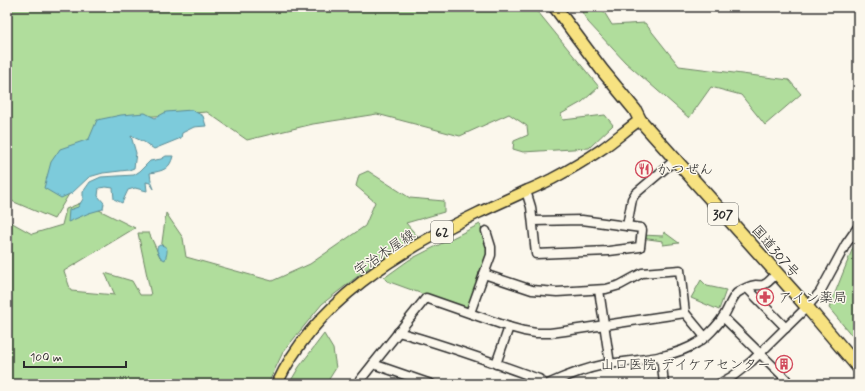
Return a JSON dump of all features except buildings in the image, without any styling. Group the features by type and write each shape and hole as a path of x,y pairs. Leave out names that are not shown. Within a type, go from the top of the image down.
{"highway":[{"name":"国道307号","path":"548,7 586,60 630,114 640,120"},
{"name":"国道307号","path":"555,7 602,70 635,110 640,120 807,307 858,367"}],"main road":[{"name":"宇治木屋線","path":"277,384 300,345 314,327 322,318 376,271 447,229 551,180 601,150 640,120"}],"street":[{"path":"627,226 632,199 635,194 675,160"},
{"path":"526,191 531,207 536,254 609,251 640,247 641,228 582,220 533,221"},
{"path":"719,384 743,369 807,307 820,292 846,244 858,227"},
{"path":"470,313 491,255 486,230"},
{"path":"484,274 532,290 557,292 606,289 620,285 642,273 680,270 685,313 705,336"},
{"path":"398,332 496,364 539,379 548,384 581,370 680,352 698,343 705,336 723,317 736,294 747,288 765,285 776,274"},
{"path":"747,288 786,328"},
{"path":"599,290 610,364"},
{"path":"357,384 426,298 509,327 531,332 550,333 685,313"},
{"path":"723,317 786,379 781,384"},
{"path":"496,364 509,327"},
{"path":"661,356 664,384"},
{"path":"373,364 431,384"}],"green space":[{"path":"7,7 534,7 599,87 582,102 561,114 563,120 605,115 613,125 589,148 523,152 513,149 514,141 528,135 527,126 509,114 460,136 377,114 313,124 247,140 207,112 102,120 95,151 54,219 7,199"},
{"path":"579,7 601,7 612,25 645,23 679,66 789,80 801,94 765,125 741,95 711,87 689,118 625,62 588,22"},
{"path":"368,171 410,198 444,201 444,212 406,223 418,237 371,266 322,304 283,352 268,384 7,384 7,220 32,234 62,225 66,209 83,202 135,228 64,271 71,291 115,295 105,273 132,281 140,295 151,295 138,233 149,233 160,257 166,213 183,238 186,257 272,281 310,264 365,226 375,202 356,186 359,175"},
{"path":"480,224 488,256 469,306 464,309 387,281 384,278 409,260"},
{"path":"664,232 679,243 663,245 663,241 641,238 642,235 663,236"},
{"path":"858,235 858,343 829,308"},
{"path":"701,280 707,286 726,290 719,310 691,298"},
{"path":"324,334 333,349 336,368 326,384 289,384 299,367"}],"water":[{"path":"192,110 203,116 206,126 194,127 182,133 181,138 154,149 131,136 136,153 134,168 89,177 72,193 61,198 44,188 51,162 60,149 89,139 97,120 121,115 145,113 155,118 166,112"},
{"path":"166,156 173,156 168,167 150,173 154,189 150,183 146,182 147,191 135,188 128,190 122,203 114,199 113,188 99,188 98,196 104,203 103,209 68,222 69,210 78,207 83,199 83,192 90,182 101,177 134,175 150,161 161,159"},
{"path":"160,245 167,248 165,260 161,258 157,251 157,247"}],"place":[{"name":"かつぜん","path":"644,169"},
{"name":"アイン薬局","path":"765,297"},
{"name":"山口医院 デイケアセンター","path":"784,364"}]}
